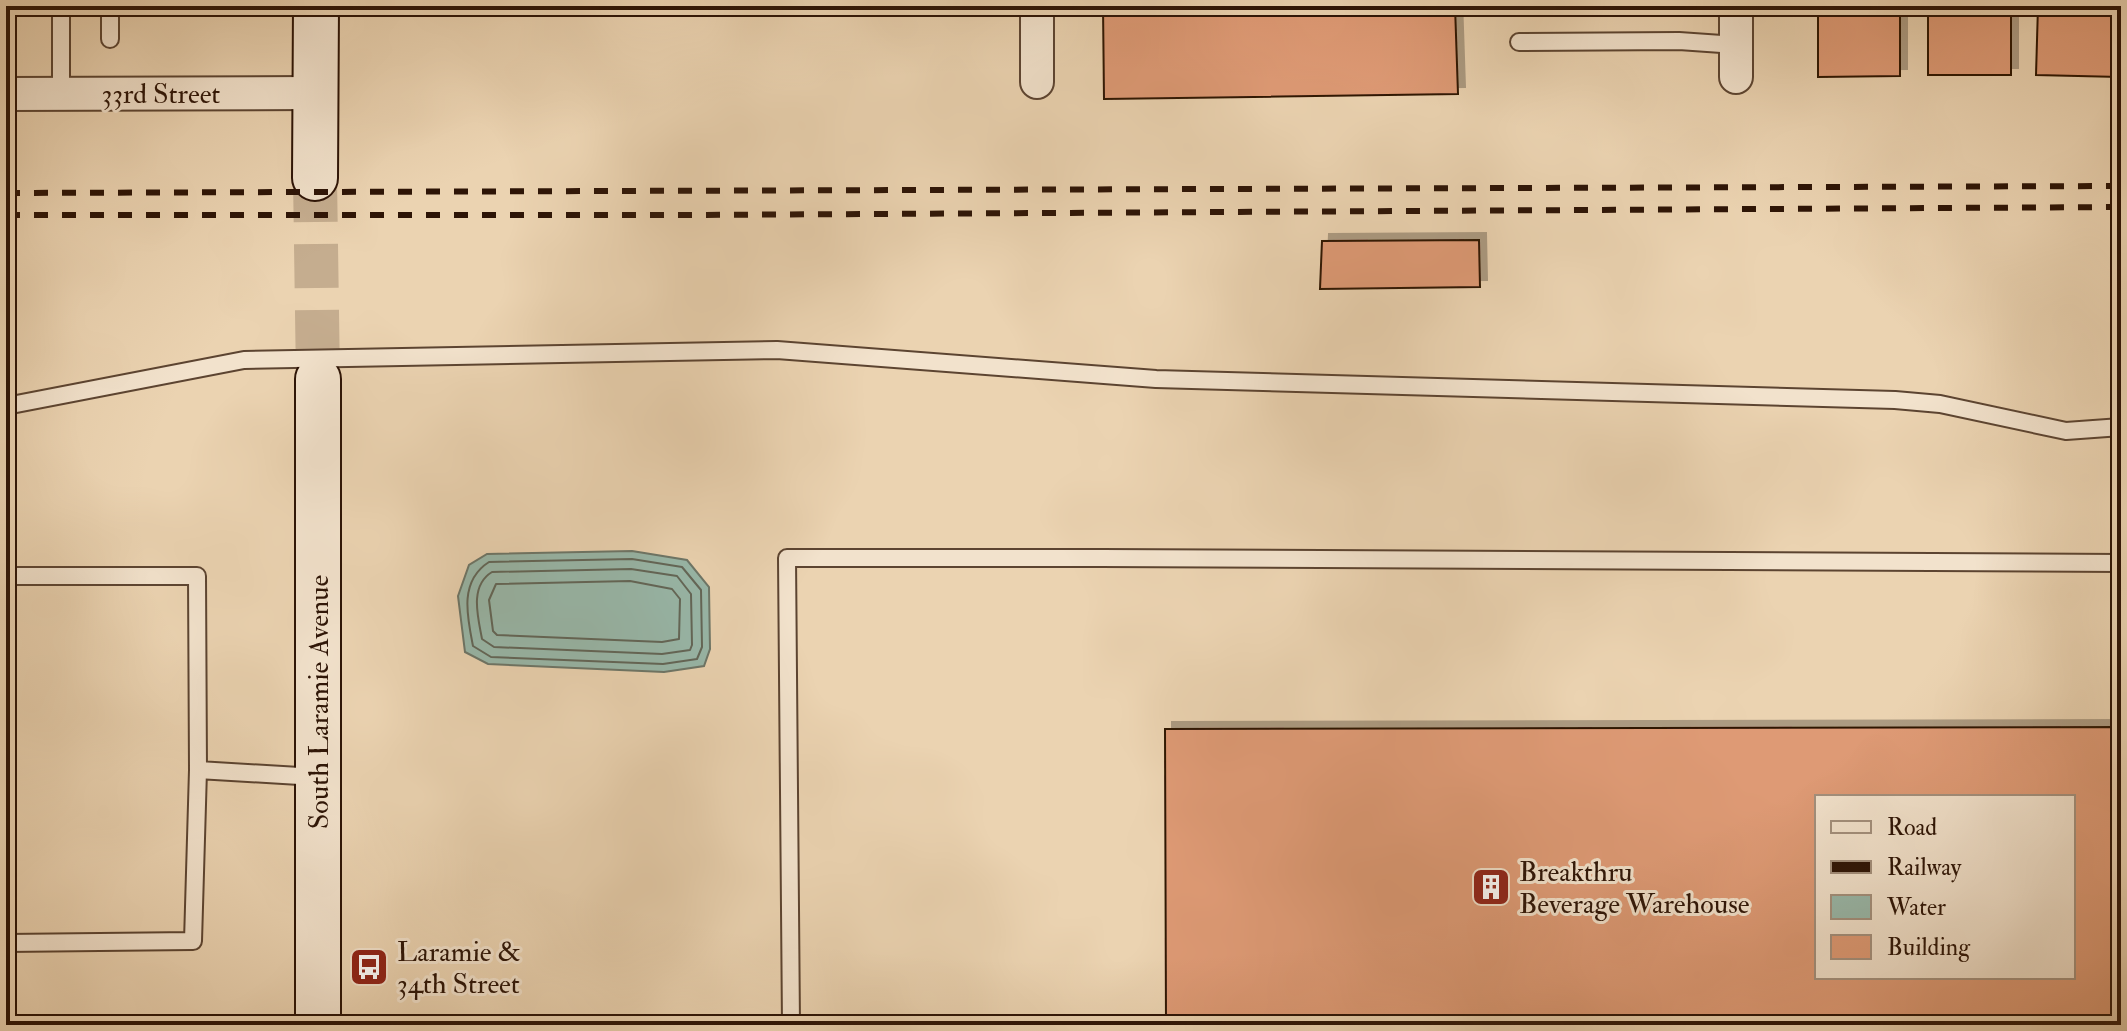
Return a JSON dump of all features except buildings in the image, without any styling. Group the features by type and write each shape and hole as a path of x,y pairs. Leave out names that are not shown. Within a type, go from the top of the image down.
{"main road":[{"path":"315,178 316,6"},
{"name":"South Laramie Avenue","path":"318,379 318,1025"}],"street":[{"path":"1037,6 1037,82"},
{"path":"1736,6 1736,77"},
{"name":"33rd Street","path":"6,94 315,93"}],"lane":[{"path":"61,6 61,94"},
{"path":"110,6 110,39"},
{"path":"1519,42 1679,41 1736,45"},
{"path":"6,406 244,360 777,350 1156,379 1895,400 1940,404 2066,431 2121,427"},
{"path":"791,1025 787,558 2121,563"},
{"path":"6,576 197,576 198,770 193,941 6,943"},
{"path":"198,770 318,777"}],"water":[{"path":"632,551 687,560 709,587 710,649 704,666 664,672 488,664 465,652 458,596 469,565 487,554"}],"tunnel":[{"path":"315,178 318,379"}],"railway":[{"path":"6,193 2121,186"},
{"path":"6,215 690,215 2121,207"}],"place":[{"name":"Breakthru Beverage Warehouse","path":"1491,887"},
{"name":"Laramie & 34th Street","path":"369,967"}]}
